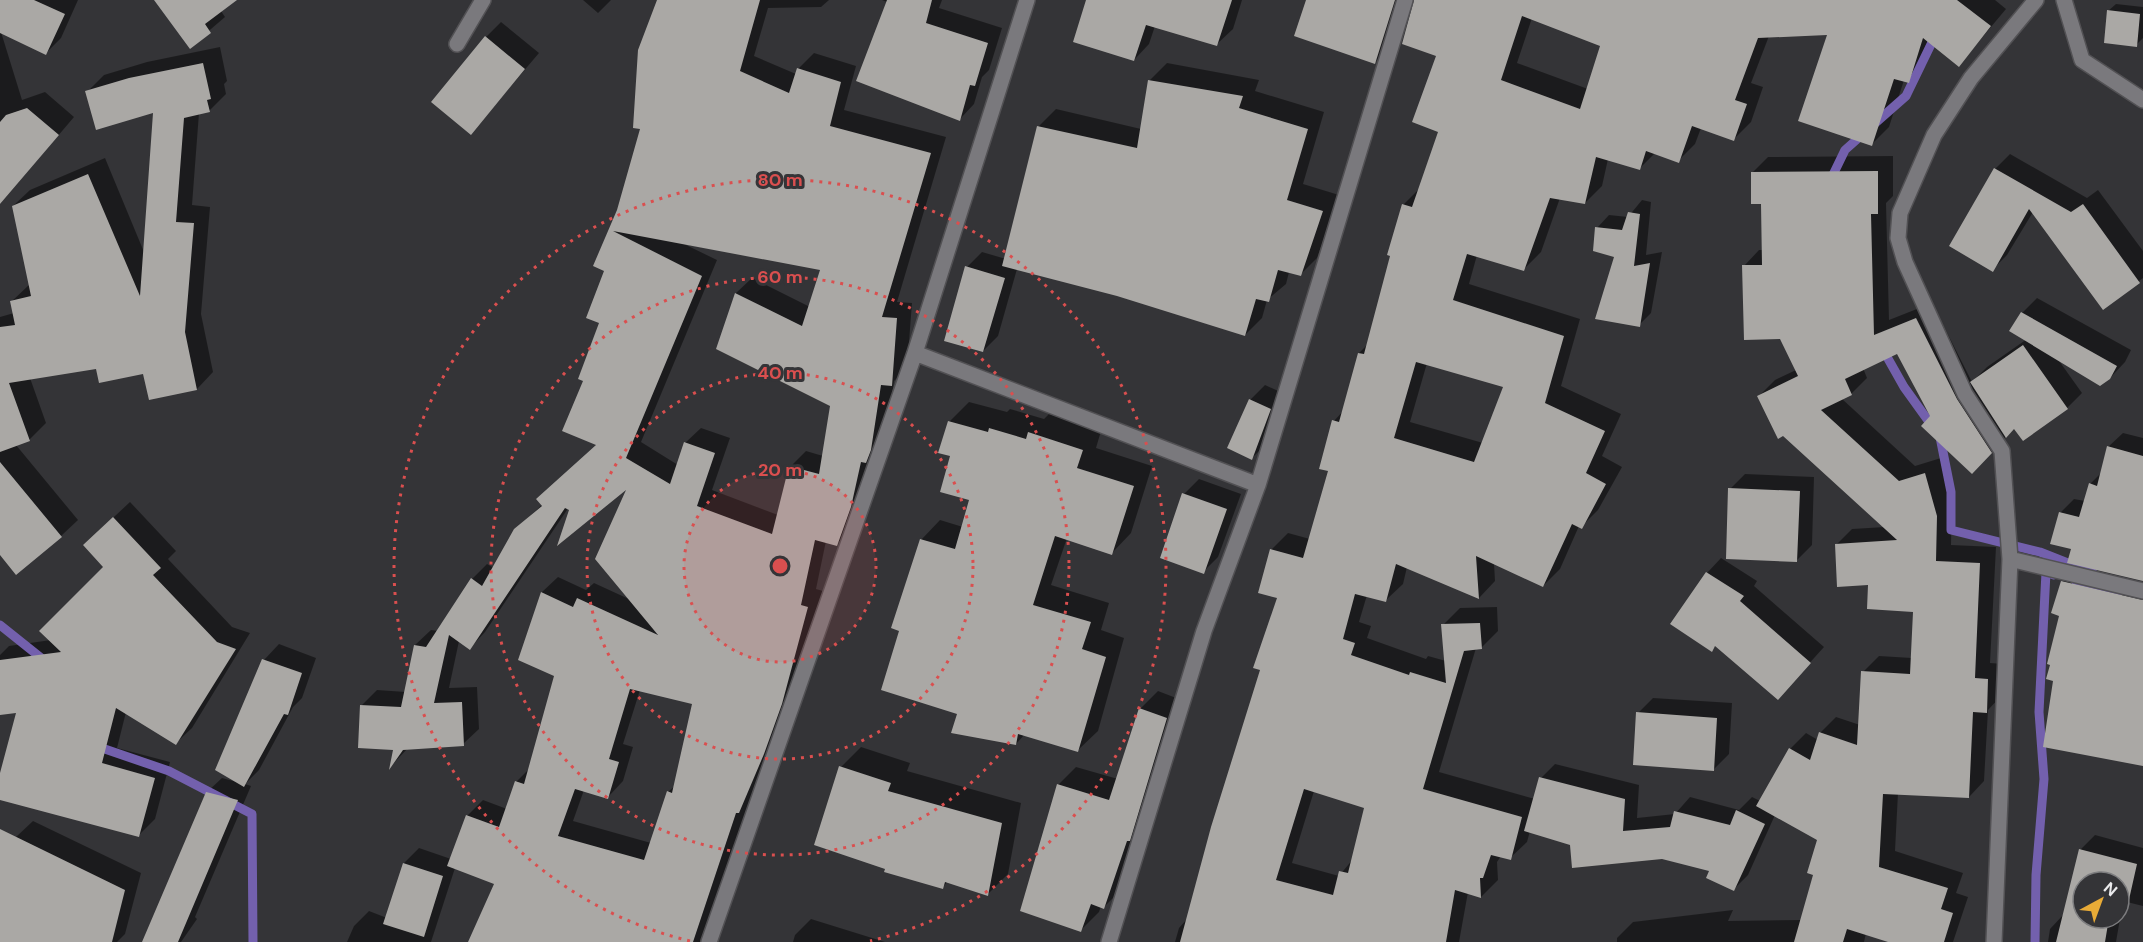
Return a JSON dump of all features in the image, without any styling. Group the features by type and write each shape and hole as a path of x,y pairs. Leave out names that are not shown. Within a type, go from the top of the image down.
{"street":[{"path":"457,44 483,0"},
{"path":"709,942 915,353 1027,0"},
{"path":"1109,942 1204,631 1258,485 1405,0"},
{"path":"1994,942 2010,559 2002,451 1965,394 1905,262 1898,238 1900,213 1934,135 1971,78 2036,0"},
{"path":"2064,0 2082,60 2143,100"},
{"path":"915,353 1258,485"},
{"path":"2010,559 2143,591"}],"building":[{"path":"0,0 34,0 65,14 46,55 0,33"},
{"path":"154,0 237,0 205,24 211,33 190,49"},
{"path":"657,0 760,0 740,71 789,93 797,68 841,82 830,126 931,153 882,317 897,318 892,386 881,385 871,450 866,463 861,462 851,507 837,546 815,540 801,605 808,607 782,704 764,754 739,813 736,813 693,942 468,942 494,884 447,866 466,815 499,827 515,781 524,784 554,676 518,660 541,592 573,607 577,598 658,635 595,559 626,490 557,546 569,510 565,508 470,650 449,635 434,703 462,702 464,746 403,750 389,770 393,750 358,748 360,705 401,707 414,645 426,647 471,578 482,586 514,529 542,506 536,499 596,445 562,431 583,381 578,379 599,323 586,318 604,271 593,266 617,210 640,129 633,128 638,50","holes":["613,231 820,270 802,326 735,293 716,349 830,406 819,474 789,466 772,534 697,506 715,453 684,442 670,484 626,458 702,276","630,689 692,704 672,793 667,791 644,860 558,836 575,789 608,799 619,762 609,759"]},
{"path":"887,0 932,0 926,23 988,43 975,86 970,85 960,121 856,81"},
{"path":"1086,0 1232,0 1217,46 1146,25 1134,61 1073,42"},
{"path":"1306,0 1395,0 1375,64 1294,36"},
{"path":"1414,0 1957,0 1991,26 1959,67 1923,38 1909,83 1894,79 1872,146 1798,121 1827,35 1758,38 1735,100 1747,104 1734,141 1692,126 1679,163 1646,151 1640,170 1596,157 1585,204 1550,198 1524,271 1467,254 1453,300 1564,336 1545,403 1605,431 1586,473 1606,484 1582,529 1572,524 1543,587 1476,556 1479,599 1396,564 1386,602 1355,594 1343,639 1355,643 1351,655 1409,675 1410,672 1446,683 1441,624 1480,623 1482,649 1464,651 1423,789 1522,817 1511,860 1491,855 1483,878 1480,878 1481,898 1455,890 1446,942 1180,942 1211,827 1260,670 1253,668 1277,598 1258,593 1270,549 1303,558 1328,471 1319,469 1332,420 1339,422 1358,353 1364,354 1390,256 1387,255 1402,204 1412,207 1438,132 1412,122 1436,56 1402,44","holes":["1522,16 1600,46 1580,109 1501,80","1416,362 1503,387 1474,462 1394,438","1304,789 1364,808 1348,873 1339,871 1333,895 1276,880"]},
{"path":"2107,10 2140,14 2137,47 2104,43"},
{"path":"485,36 525,69 471,135 431,102"},
{"path":"203,63 211,99 207,100 210,112 184,118 176,222 194,223 185,332 197,390 149,400 143,374 99,383 96,369 9,383 30,441 0,452 0,327 15,325 10,301 31,296 12,206 88,174 140,296 153,113 96,130 85,91 129,78"},
{"path":"1148,80 1243,96 1239,108 1308,129 1287,200 1323,211 1301,276 1278,270 1269,302 1256,299 1245,336 1117,296 1002,266 1037,126 1137,148"},
{"path":"27,108 59,135 0,204 0,122 6,115"},
{"path":"1994,168 2071,212 2083,204 2140,283 2103,310 2029,209 1993,272 1949,246"},
{"path":"1878,171 1878,214 1871,214 1874,335 1916,318 1957,399 1992,453 1972,474 1921,426 1930,416 1897,354 1845,379 1852,395 1821,410 1899,481 1925,473 1937,516 1936,561 1980,563 1975,678 1988,679 1987,713 1973,712 1969,798 1883,794 1879,867 1948,888 1941,909 1953,913 1944,942 1888,942 1847,929 1843,942 1794,942 1813,875 1807,873 1817,840 1756,806 1789,748 1810,760 1819,732 1857,745 1861,671 1910,674 1913,612 1867,609 1868,585 1837,587 1835,544 1897,540 1783,436 1778,439 1757,396 1798,376 1780,339 1744,340 1742,265 1762,265 1761,204 1751,204 1751,172"},
{"path":"1628,212 1640,214 1634,266 1650,263 1640,327 1595,319 1614,257 1593,251 1595,227 1622,230"},
{"path":"965,266 1005,278 983,352 944,341"},
{"path":"2021,312 2117,366 2110,379 2100,386 2009,331"},
{"path":"2023,345 2068,409 2023,441 2014,429 2006,438 1970,382"},
{"path":"1249,399 1271,409 1252,460 1227,448"},
{"path":"948,421 988,432 989,428 1026,439 1028,432 1083,450 1077,468 1134,486 1112,555 1055,536 1033,605 1091,622 1082,649 1106,657 1078,752 1018,734 1016,745 951,733 957,714 881,690 899,631 891,628 920,539 955,549 969,500 940,492 950,456 938,453"},
{"path":"2107,446 2143,456 2143,581 2067,563 2071,549 2050,544 2059,512 2079,517 2089,483 2097,486"},
{"path":"0,462 62,537 16,575 0,555"},
{"path":"1728,488 1800,491 1797,562 1726,559"},
{"path":"1182,493 1227,509 1204,574 1160,558"},
{"path":"113,517 161,568 153,575 217,642 236,649 176,745 116,708 102,763 155,778 139,837 0,800 0,773 16,713 0,715 0,660 61,652 39,631 103,567 83,545"},
{"path":"1706,572 1744,596 1740,601 1811,663 1778,700 1715,646 1712,652 1670,624"},
{"path":"2061,581 2143,600 2143,766 2043,747 2053,681 2046,679 2050,665 2047,664 2059,616 2051,613"},
{"path":"262,659 302,673 288,715 284,714 244,787 215,770"},
{"path":"1139,708 1167,718 1130,841 1127,841 1104,909 1091,904 1081,932 1020,911 1057,784 1109,800"},
{"path":"1636,712 1717,718 1714,771 1633,765"},
{"path":"839,766 891,783 888,791 1002,823 988,896 945,882 943,889 884,872 885,869 814,845"},
{"path":"1539,777 1625,799 1623,831 1670,827 1674,811 1730,825 1736,810 1765,824 1734,891 1706,878 1709,871 1662,859 1572,868 1570,845 1524,831"},
{"path":"206,792 238,800 178,942 142,942"},
{"path":"0,829 125,890 112,942 0,942"},
{"path":"2079,849 2137,864 2131,891 2131,870 2074,870"},
{"path":"403,863 443,876 424,937 383,924"},
{"path":"2071,881 2071,930 2107,930 2105,942 2056,942"}],"waterway":[{"path":"1873,125 1906,96 1936,34"},
{"path":"1830,181 1845,150 1863,134"},
{"path":"1882,348 1904,387 1940,437 1951,492 1951,530 2040,552 2093,573"},
{"path":"2035,942 2036,875 2044,779 2039,712 2046,572 2054,575"},
{"path":"2076,582 2117,595"},
{"path":"0,625 45,661"},
{"path":"96,746 169,771 252,814 253,942"}]}
